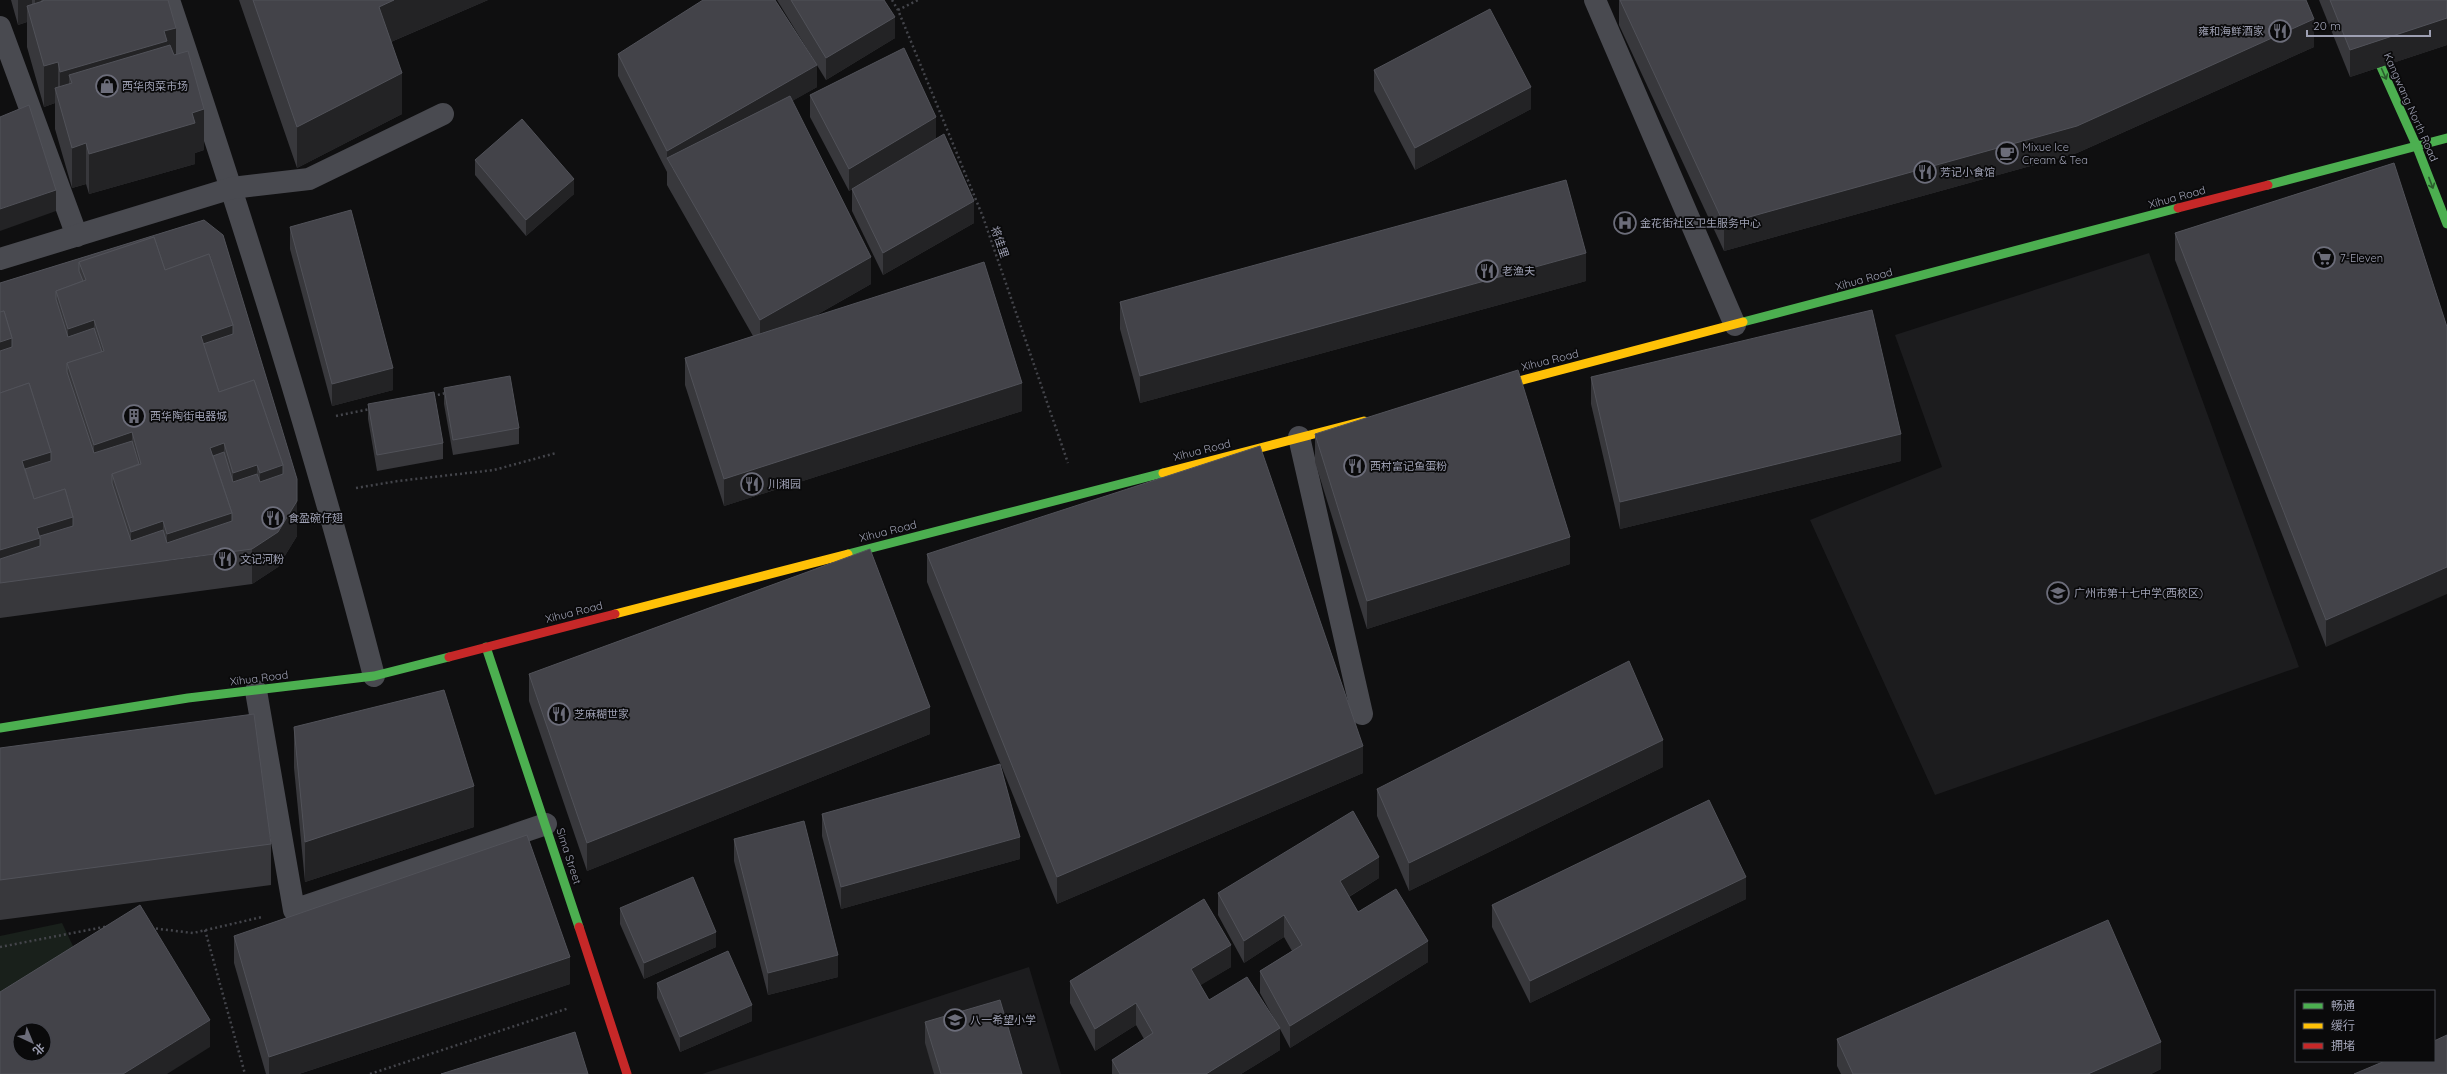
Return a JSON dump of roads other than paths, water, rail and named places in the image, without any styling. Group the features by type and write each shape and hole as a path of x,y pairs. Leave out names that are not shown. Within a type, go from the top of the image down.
{"street":[{"path":"2351,0 2364,8"},
{"name":"Kangwang North Road","path":"2351,0 2417,147 2447,224"},
{"name":"Xihua Road","path":"1483,390 2447,138"},
{"name":"Xihua Road","path":"0,728 188,698 374,676 1376,418"},
{"name":"Sima Street","path":"486,647 546,824 627,1074"}],"lane":[{"path":"169,0 232,188 326,494 374,676"},
{"path":"1594,0 1736,325"},
{"path":"0,27 77,236"},
{"path":"0,259 232,188 309,179 443,114"},
{"path":"1299,437 1362,714"},
{"path":"256,691 294,910 546,824"}],"place":[{"name":"雍和海鲜酒家","path":"2280,31"},
{"name":"西华肉菜市场","path":"107,86"},
{"name":"Mixue Ice Cream & Tea","path":"2007,153"},
{"name":"芳记小食馆","path":"1925,172"},
{"name":"金花街社区卫生服务中心","path":"1625,223"},
{"name":"7-Eleven","path":"2324,258"},
{"name":"老渔夫","path":"1487,271"},
{"name":"西华陶街电器城","path":"134,416"},
{"name":"西村富记鱼蛋粉","path":"1355,466"},
{"name":"川湘园","path":"752,484"},
{"name":"食盈碗仔翅","path":"273,518"},
{"name":"文记河粉","path":"225,559"},
{"name":"广州市第十七中学(西校区)","path":"2058,593"},
{"name":"芝麻糊世家","path":"559,714"},
{"name":"八一希望小学","path":"955,1020"}]}
